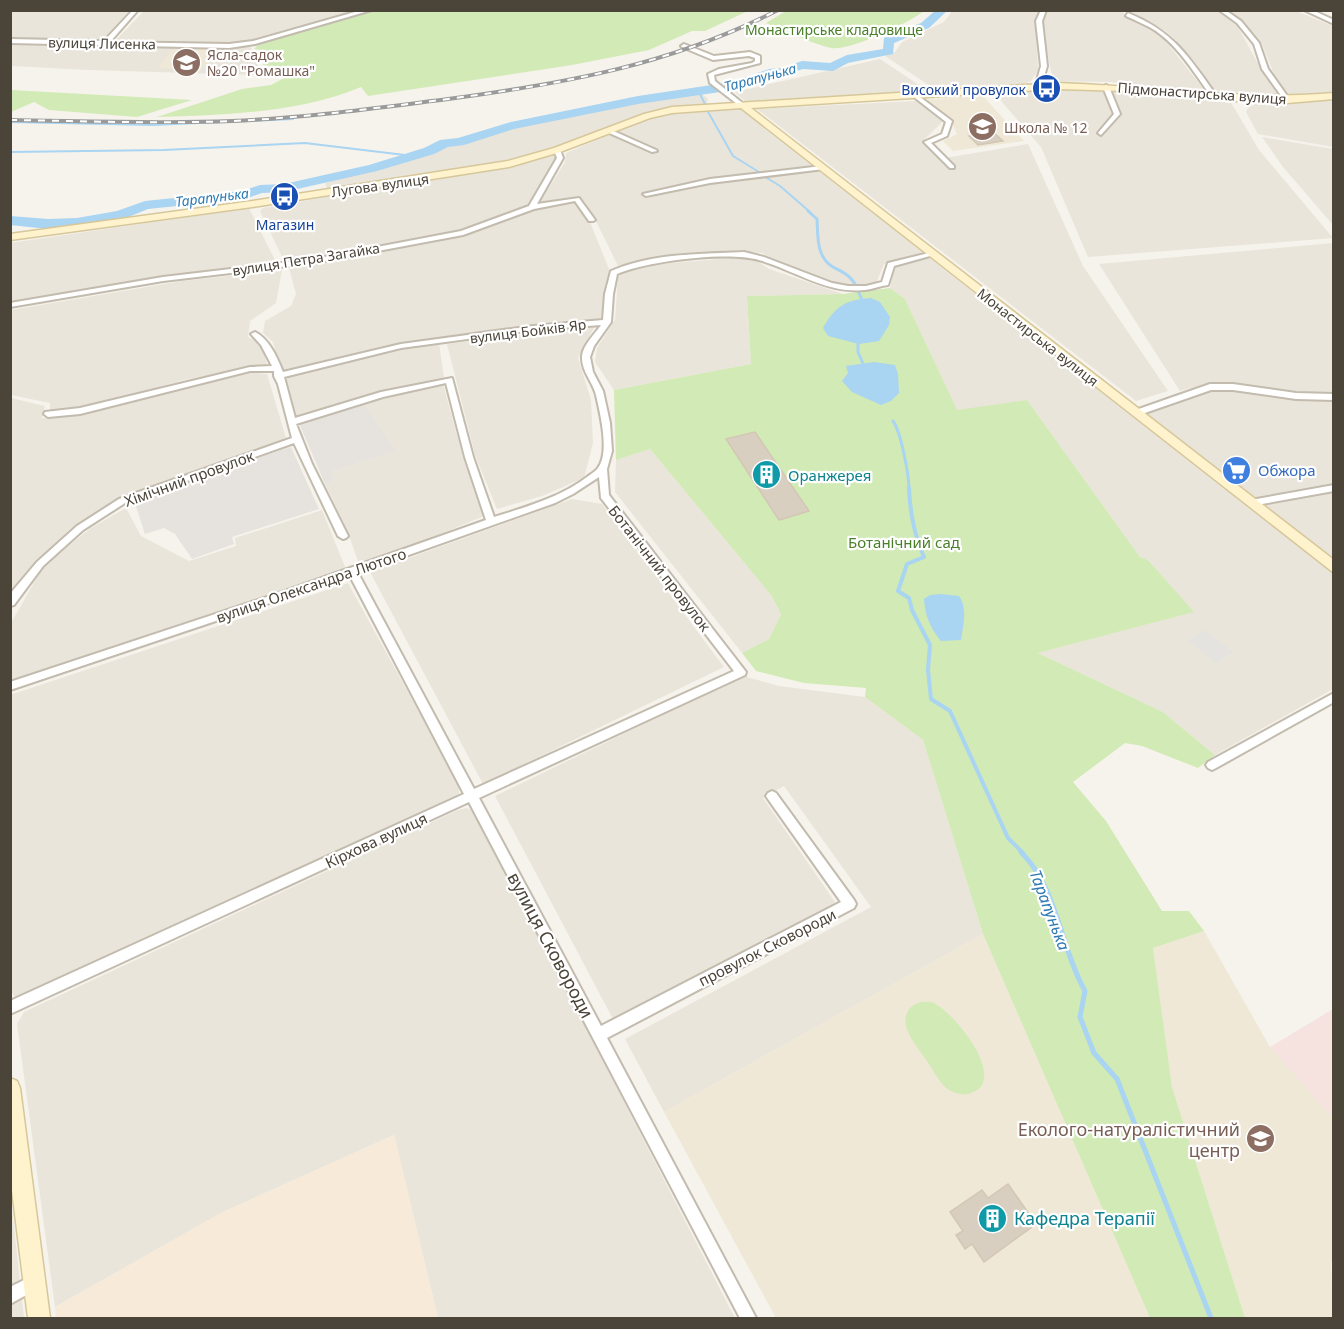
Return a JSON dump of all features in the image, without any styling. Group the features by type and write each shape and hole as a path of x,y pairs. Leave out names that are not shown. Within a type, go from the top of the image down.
{"street":[{"path":"106,43 136,10"},
{"name":"вулиця Лисенка","path":"10,41 242,45 370,10"},
{"path":"1038,87 1044,66 1039,21 1044,10"},
{"path":"1221,10 1239,22 1257,44 1265,69 1287,100"},
{"path":"1306,10 1334,22"},
{"path":"1128,15 1158,30 1171,41 1213,95"},
{"path":"684,46 713,58 750,54 760,60 753,64 711,74 714,83 743,106"},
{"name":"Підмонастирська вулиця","path":"743,106 1038,87 1106,87 1287,100 1334,96"},
{"name":"Підмонастирська вулиця","path":"1101,133 1117,114 1106,87"},
{"path":"916,96 949,121 945,135 927,142 952,166"},
{"name":"Лугова вулиця","path":"10,237 440,176 509,164 557,150 647,116 672,110 743,106"},
{"name":"Монастирська вулиця","path":"743,106 1334,568"},
{"path":"609,130 654,151"},
{"path":"532,207 560,158 557,150"},
{"path":"646,194 710,181 822,168"},
{"name":"вулиця Петра Загайка","path":"10,305 163,279 314,261 463,233 532,207 577,199 591,220"},
{"name":"вулиця Бойків Яр","path":"48,414 80,411 250,369 277,372 400,346 533,328 607,322 609,294 614,273 655,261 744,254 758,256 823,283 842,288 859,289 885,283 891,265 933,254"},
{"name":"Ботанічний провулок","path":"607,322 590,346 586,357 589,372 599,391 606,423 608,451 603,469 604,496 741,672"},
{"path":"255,334 265,342 277,372 297,439 343,536"},
{"path":"292,422 381,395 449,380 469,458 491,520"},
{"path":"1136,413 1210,387 1233,387 1296,396 1334,397"},
{"name":"Хімічний провулок","path":"10,602 40,564 80,528 122,501 297,439"},
{"name":"вулиця Олександра Лютого","path":"10,686 353,572 491,520 566,495 587,483 603,469"},
{"path":"1251,503 1334,488"},
{"name":"вулиця Сковороди","path":"353,572 748,1318"},
{"name":"Кірхова вулиця","path":"10,1008 741,672"},
{"path":"1212,765 1334,697"},
{"name":"провулок Сковороди","path":"598,1035 850,904 772,796"},
{"path":"10,1088 39,1318"},
{"path":"10,1296 34,1283"}],"shaded area":[{"path":"953,10 1040,11 1035,19 1038,70 1031,81 1022,85 936,90 885,56 895,52 902,42 944,22"},
{"path":"1217,10 1234,20 1267,80 1274,84 1278,95 1263,97 1217,93 1195,62 1167,32 1125,11"},
{"path":"11,11 129,11 102,41 11,39"},
{"path":"144,11 362,11 254,40 234,43 115,41"},
{"path":"1046,11 1120,11 1160,34 1206,92 1110,82 1053,81 1042,26"},
{"path":"1225,11 1296,11 1333,26 1333,93 1291,96 1287,94 1274,74 1262,44 1235,15"},
{"path":"11,45 227,47 249,45 253,52 261,54 255,75 88,70 11,66"},
{"name":"Ясла-садок №20 \"Ромашка\"","path":"174,48 222,49 201,70 158,68"},
{"path":"880,59 928,91 748,104 735,92"},
{"path":"1063,88 1112,89 1229,99 1259,150 1333,238 1088,257 1041,147 1001,101 1000,95"},
{"path":"700,92 708,99 707,104 675,107 643,114 552,148 511,160 328,191 325,183 515,128 568,116 585,115 604,108"},
{"name":"Школа № 12","path":"982,95 1024,141 953,151 943,141 957,134 951,120 924,100"},
{"path":"1333,100 1333,147 1258,134 1246,112 1248,108 1257,103"},
{"path":"916,101 943,121 922,142 939,159 1028,144 1083,266 1168,391 1136,401 757,109"},
{"path":"718,108 742,109 816,168 706,181 645,193 645,195 707,183 818,170 924,253 884,264 877,281 867,285 844,287 774,262 763,253 730,252 618,266 594,217 579,198 538,205 565,162 566,153 648,118 671,112"},
{"path":"1262,137 1333,149 1333,225 1283,167"},
{"path":"552,155 556,156 557,161 529,207 459,233 289,263 284,261 260,211 263,208 509,166"},
{"path":"576,202 590,222 611,274 602,318 402,343 281,373 273,342 263,333 265,321 291,306 296,294 289,268 292,265 469,234 531,209"},
{"path":"249,208 276,262 143,280 11,302 10,243"},
{"path":"1333,243 1333,394 1294,393 1234,384 1205,384 1180,391 1099,264"},
{"path":"928,257 1333,572 1333,689 1215,755 1163,712 1038,653 1193,612 1148,560 1140,557 1027,400 957,411 905,299 890,288 895,266"},
{"path":"734,258 754,259 769,269 843,294 747,296 751,364 614,390 595,362 597,348 615,320 618,276 623,271 658,264"},
{"path":"282,270 276,303 250,321 248,337 261,344 267,364 184,380 82,408 50,411 50,403 11,395 11,310 182,281"},
{"path":"595,326 578,358 591,400 593,443 584,478 542,496 497,509 475,455 447,344"},
{"path":"439,343 444,378 379,393 296,417 283,377 403,347"},
{"path":"248,372 267,374 286,438 128,494 71,528 27,571 11,591 11,398 45,406 42,418 76,416"},
{"path":"443,384 464,461 484,516 360,567 347,530 325,484 334,481 330,471 394,451 364,404"},
{"path":"1238,389 1305,400 1333,400 1333,560 1144,413 1212,390"},
{"path":"364,404 395,451 331,471 334,481 325,484 298,421"},
{"path":"291,447 319,509 232,537 234,544 192,559 175,534 164,528 145,534 133,497"},
{"path":"650,449 771,595 781,614 769,639 742,653 615,492 616,460"},
{"path":"572,499 602,504 724,667 483,784 370,572"},
{"path":"126,508 141,536 189,561 236,546 235,538 322,510 346,569 11,682 11,623 44,565 91,528"},
{"path":"348,583 459,785 459,794 455,800 19,998 14,996 10,989 10,695"},
{"path":"1205,630 1233,652 1216,663 1188,640"},
{"path":"743,676 779,686 865,697 923,740 983,934 664,1112 625,1039 871,907 784,786 763,798 837,905 614,1021 495,796"},
{"path":"467,808 475,812 735,1318 438,1318 394,1135 221,1213 55,1307 17,1024 24,1012 458,810"},
{"name":"Еколого-натуралістичний центр","path":"1204,931 1270,1047 1333,1118 1334,1262 1331,1262 1333,1318 1245,1318 1172,1087 1153,948"},
{"path":"983,934 1150,1318 776,1318 664,1112"},
{"path":"1333,1009 1333,1118 1270,1047"},
{"path":"394,1135 438,1318 56,1318 55,1307 221,1213"},
{"path":"11,1200 24,1318 11,1318"}],"green space":[{"path":"375,11 748,11 705,31 692,31 649,50 572,65 368,96 361,87 312,102 261,111 157,117 242,89 271,85 284,78 290,69 263,65 267,51 254,49 260,43"},
{"name":"Монастирське кладовище","path":"786,11 924,11 864,41 831,48 766,23"},
{"path":"10,90 192,100 137,117 49,110 34,102 11,112"},
{"name":"Ботанічний сад","path":"890,288 905,299 957,410 1027,400 1140,557 1148,560 1194,612 1038,653 1163,712 1215,755 1198,768 1142,746 1125,743 1073,782 1106,821 1162,911 1189,911 1204,931 1153,948 1172,1087 1245,1318 1150,1318 983,934 923,740 865,697 866,688 804,683 756,671 742,653 769,639 781,614 771,595 650,449 616,460 614,390 751,364 747,296 843,294"},
{"path":"920,1002 931,1002 951,1016 973,1044 981,1060 984,1074 982,1086 971,1093 960,1094 946,1087 910,1036 905,1021 910,1008"}],"water":[{"path":"871,298 880,302 890,317 889,325 879,341 859,344 828,336 823,328 837,309 848,302"},
{"path":"874,362 895,365 898,374 899,393 891,401 881,405 852,392 842,381 848,373 846,366"},
{"path":"930,595 959,596 962,601 964,617 961,640 941,641 929,621 924,599"}],"building":[{"path":"993,132 1003,141 978,145 969,136"},
{"name":"Оранжерея","path":"755,432 809,511 779,520 726,439"},
{"name":"Кафедра Терапії","path":"1008,1184 1036,1224 984,1262 972,1244 965,1249 956,1235 963,1231 950,1212 982,1190 988,1198"}],"waterway":[{"name":"Тарапунька","path":"10,220 48,224 77,223 121,215 145,205 245,195 260,189 284,188 372,168 429,151 445,143 459,142 511,126 638,100 734,86 773,72 784,72 802,65 833,67 844,60 889,51 888,41 925,25 943,10"},
{"name":"Тарапунька","path":"698,90 705,104"},
{"name":"Тарапунька","path":"707,110 733,156 759,172"},
{"path":"10,122 153,125 293,119"},
{"name":"Тарапунька","path":"10,152 164,150 305,143 413,156"},
{"name":"Тарапунька","path":"767,178 810,212"},
{"name":"Тарапунька","path":"808,211 817,219 819,246 823,258 855,284"},
{"name":"Тарапунька","path":"859,293 863,302"},
{"name":"Тарапунька","path":"858,338 858,352 864,366"},
{"name":"Тарапунька","path":"893,421 904,454 909,490"},
{"name":"Тарапунька","path":"909,488 913,523 924,557 907,564 898,591 909,598 912,610 930,645 928,670 931,699 950,711 1008,838 1023,853"},
{"name":"Тарапунька","path":"1021,852 1043,883 1051,901 1085,991 1080,1017 1094,1053 1117,1079 1211,1318"}],"railway":[{"path":"10,120 121,122 259,120 492,93 576,78 658,58 698,45 778,10"}],"place":[{"name":"Ясла-садок №20 \"Ромашка\"","path":"186,62"},
{"name":"Високий провулок","path":"1047,89"},
{"name":"Школа № 12","path":"983,127"},
{"name":"Магазин","path":"285,197"},
{"name":"Обжора","path":"1237,470"},
{"name":"Оранжерея","path":"767,475"},
{"name":"Еколого-натуралістичний центр","path":"1261,1139"},
{"name":"Кафедра Терапії","path":"993,1218"}]}
